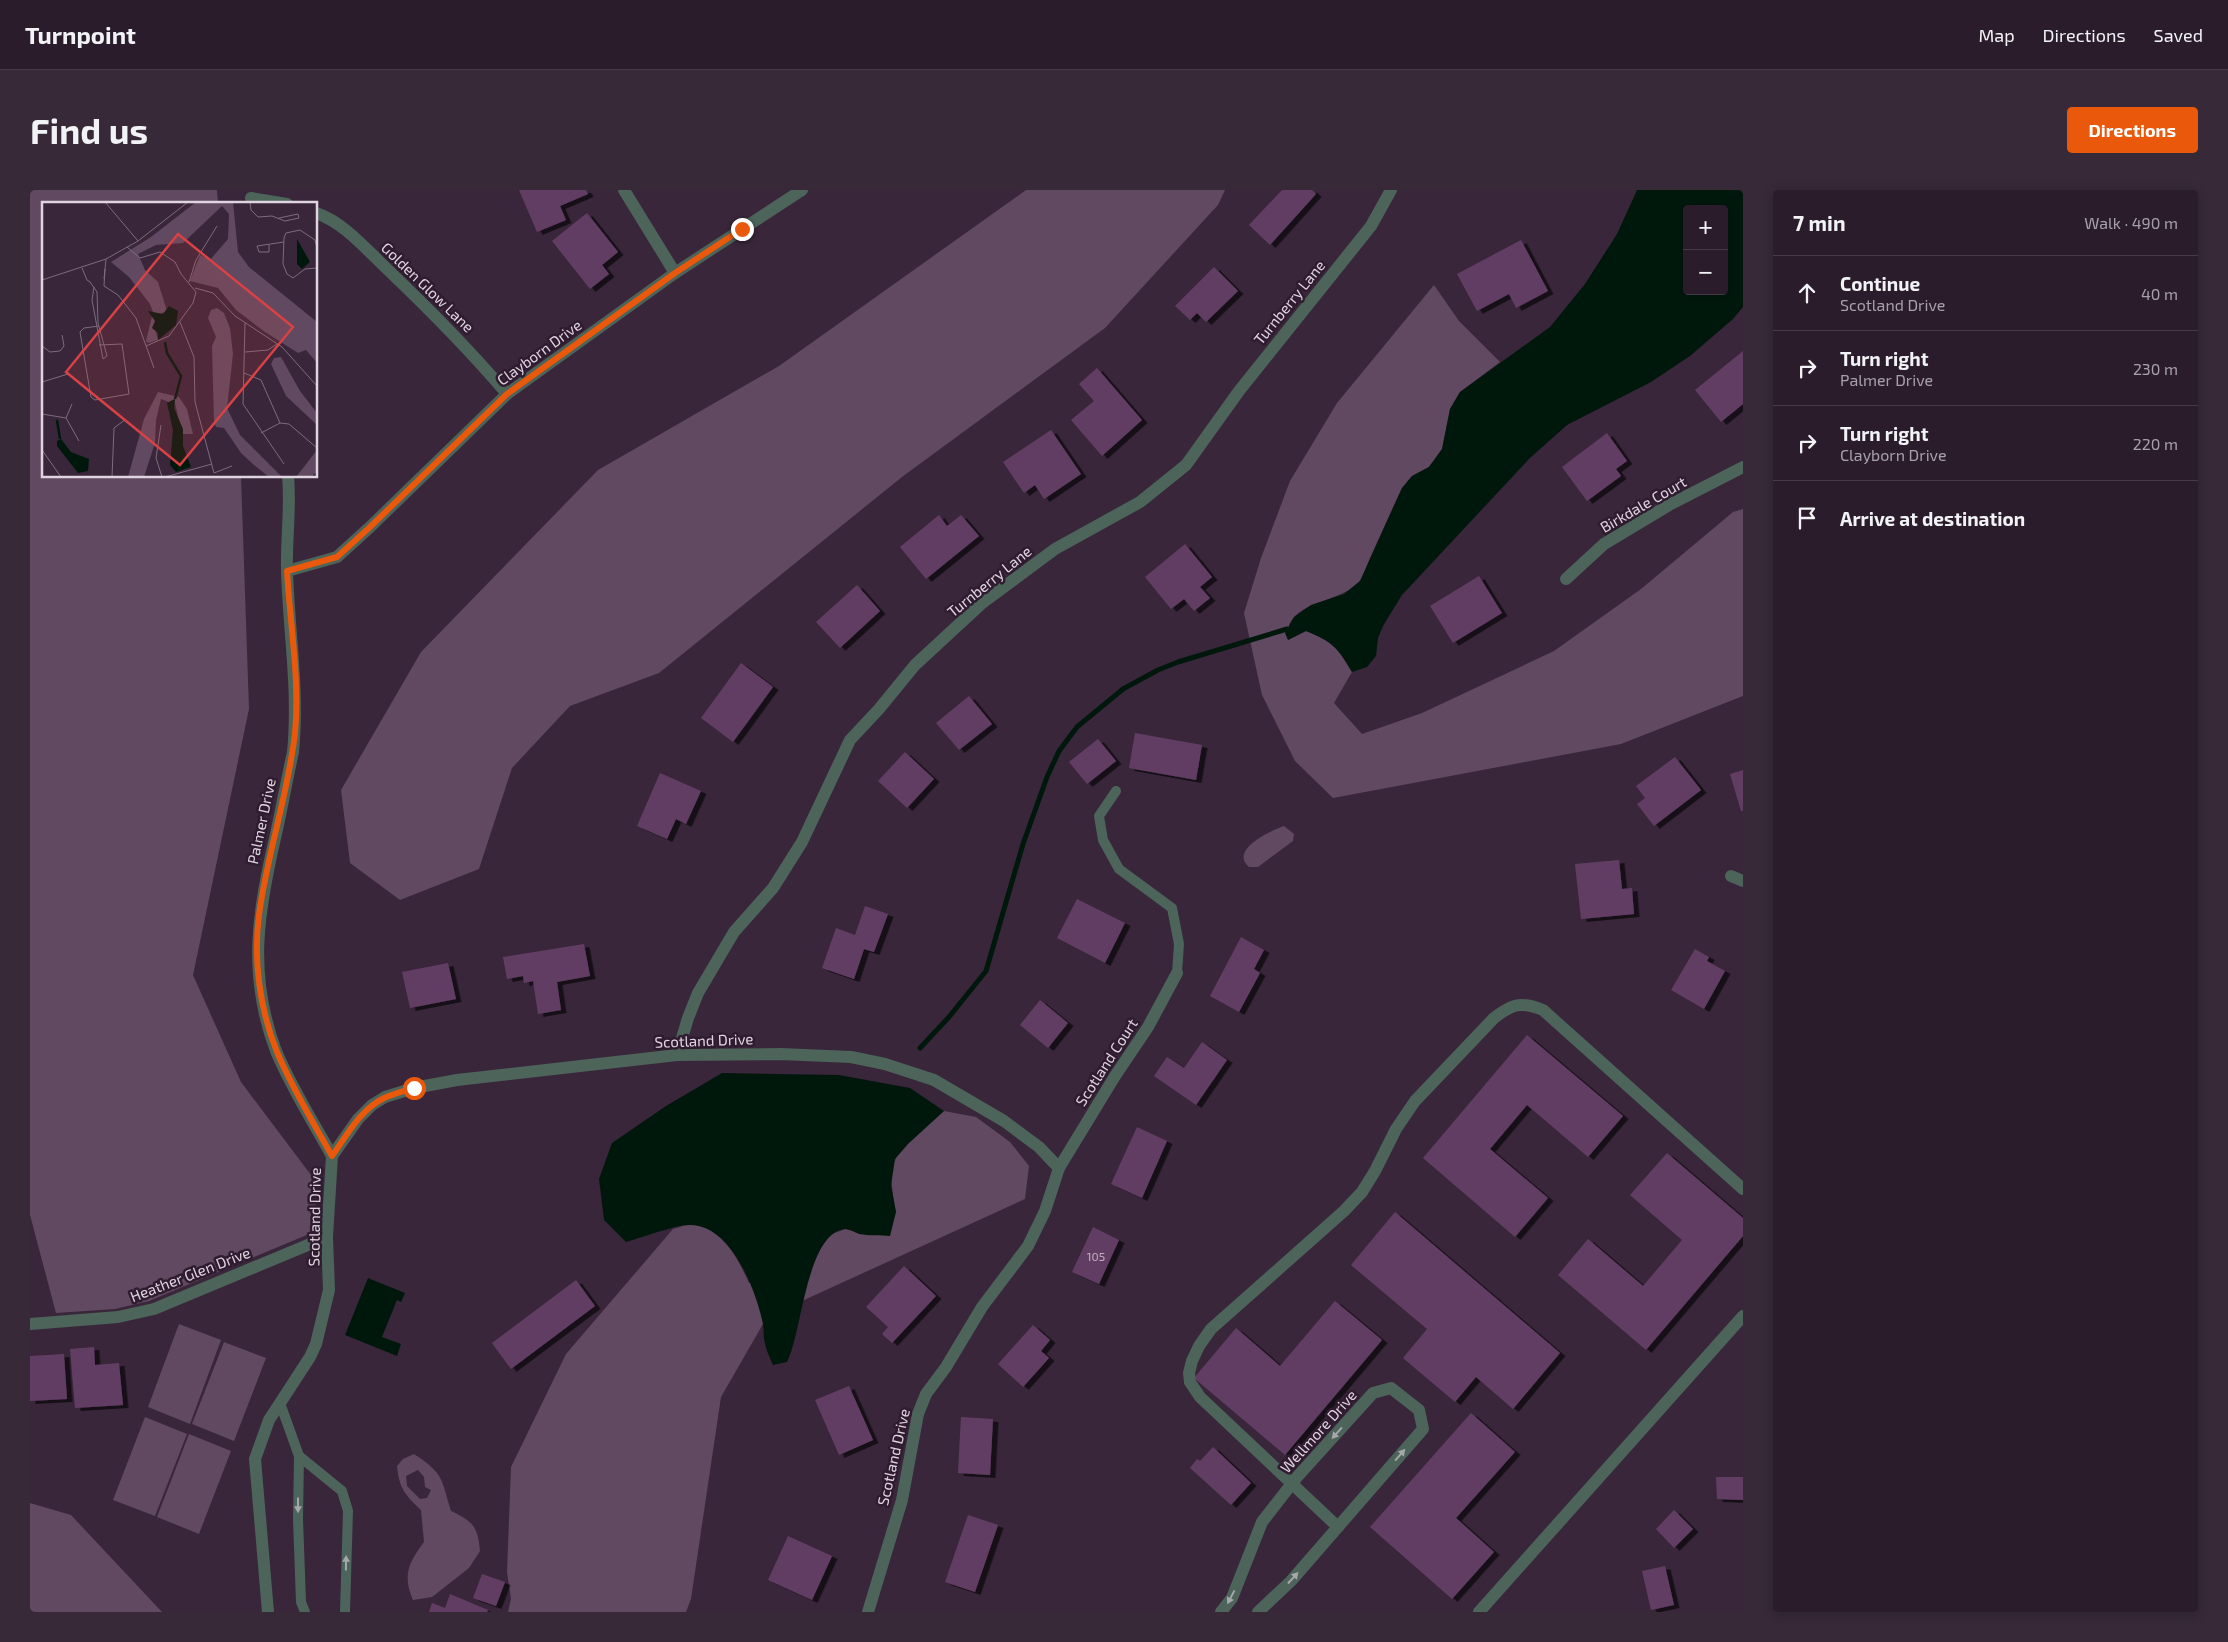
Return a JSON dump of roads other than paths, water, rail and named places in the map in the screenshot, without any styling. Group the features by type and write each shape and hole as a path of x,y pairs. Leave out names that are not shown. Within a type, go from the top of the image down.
{"street":[{"path":"624,190 675,273"},
{"name":"Clayborn Drive","path":"287,571 337,557 507,394 675,273 802,190"},
{"name":"Turnberry Lane","path":"677,1055 698,993 734,932 772,888 802,842 850,740 915,665 981,604 1055,549 1140,502 1186,466 1239,390 1371,226 1392,190"},
{"path":"251,197 277,202"},
{"name":"Golden Glow Lane","path":"318,214 348,232 440,320 507,394"},
{"name":"Birkdale Court","path":"1566,579 1604,544 1669,505 1743,467"},
{"name":"Palmer Drive","path":"288,478 287,571 296,686 295,730 259,913 258,962 260,990 268,1025 277,1052 332,1156"},
{"name":"Scotland Court","path":"1059,1168 1095,1108 1148,1027 1177,973"},
{"path":"1338,1526 1200,1397 1190,1382 1189,1374 1192,1361 1211,1330 1344,1211 1362,1192 1396,1129 1415,1101 1494,1018 1504,1010 1517,1004 1528,1004 1544,1010 1743,1189"},
{"name":"Scotland Drive","path":"268,1612 256,1459 269,1420 310,1357 316,1344 329,1290 327,1237 332,1156 358,1119 372,1105 385,1097 414,1088 457,1080 677,1055 780,1054 851,1058 885,1064 934,1080 1004,1121 1038,1147 1059,1168 1045,1212 1028,1246 982,1307 946,1368 926,1394 918,1414 902,1500 868,1612"},
{"name":"Heather Glen Drive","path":"30,1324 118,1317 154,1309 327,1237"},
{"path":"1479,1612 1743,1316"},
{"name":"Wellmore Drive","path":"1221,1612 1232,1598 1262,1522 1293,1482 1373,1393 1391,1388 1419,1410 1423,1428 1291,1580 1258,1612"}],"lane":[{"path":"1116,791 1099,816 1103,840 1119,869 1172,908 1179,944 1177,973"},
{"path":"280,1403 299,1456 301,1602 305,1612"},
{"path":"299,1456 342,1491 348,1511 346,1612"}],"waterway":[{"path":"920,1048 949,1017 986,971 1023,844 1047,777 1059,751 1077,727 1123,689 1158,670 1178,662 1287,629"}]}
